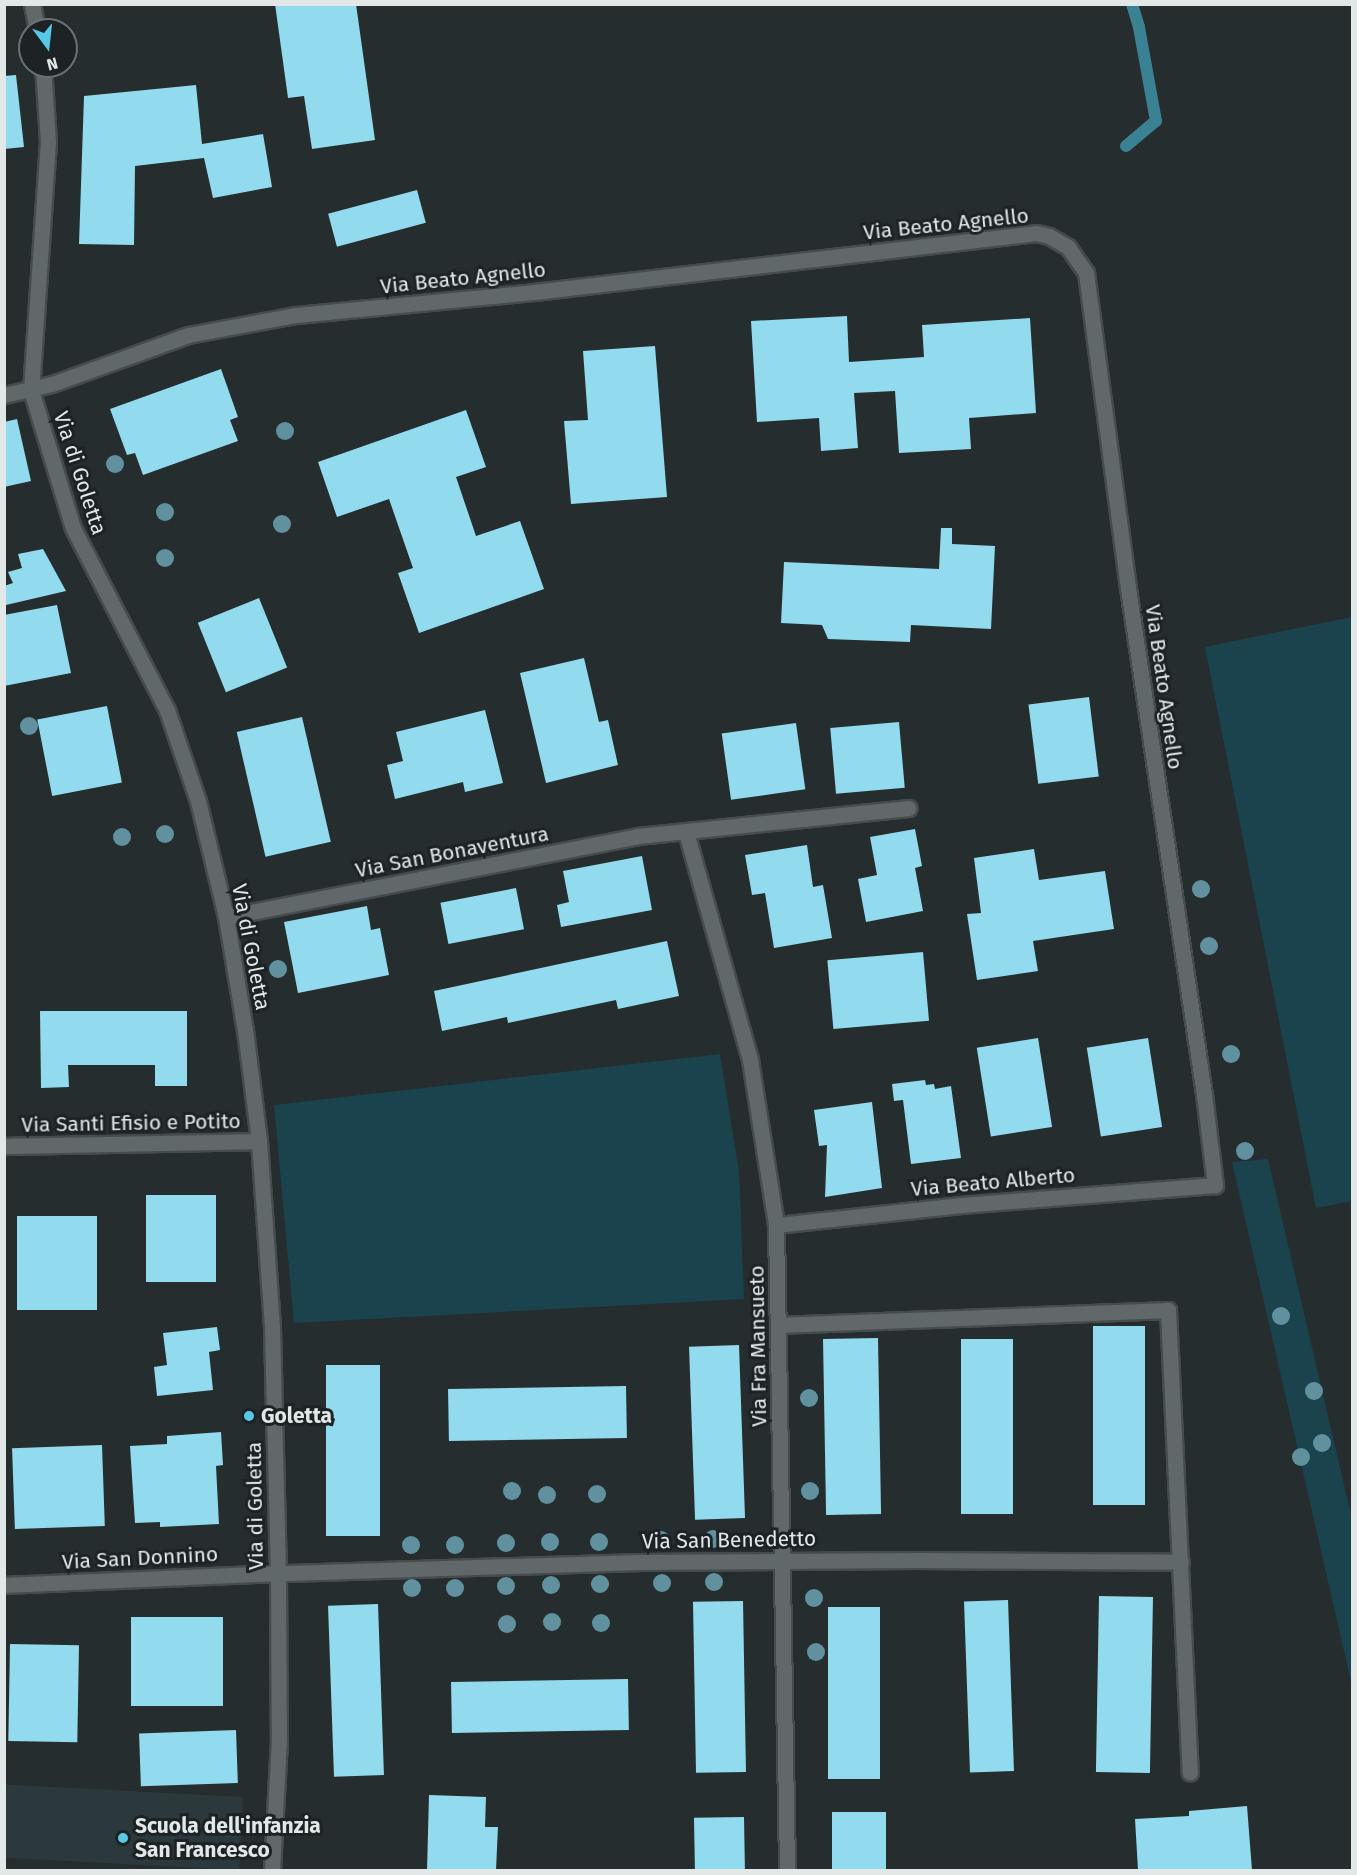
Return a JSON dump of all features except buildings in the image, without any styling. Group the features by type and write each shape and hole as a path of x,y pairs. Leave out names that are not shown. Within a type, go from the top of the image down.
{"street":[{"name":"Via di Goletta","path":"44,78 48,141 31,390 74,528 167,710 183,751 198,801 226,917 245,1030 259,1141 272,1328 278,1574 279,1740 272,1870"},
{"name":"Via Beato Agnello","path":"4,396 31,390 188,335 296,315 534,292 1036,233 1049,236 1068,247 1086,273 1130,600 1202,1083 1215,1185"},
{"name":"Via San Bonaventura","path":"226,917 638,836 909,808"},
{"name":"Via Fra Mansueto","path":"686,832 750,1060 776,1225 787,1870"},
{"name":"Via Santi Efisio e Potito","path":"4,1146 259,1141"},
{"name":"Via Beato Alberto","path":"776,1225 961,1205 1215,1185"},
{"path":"778,1325 1168,1310 1190,1772"},
{"name":"Via San Benedetto","path":"278,1574 783,1560 1181,1562"},
{"name":"Via San Donnino","path":"4,1585 278,1574"}],"shaded area":[{"path":"1352,617 1352,1201 1316,1208 1205,647"},
{"path":"720,1054 739,1172 744,1299 294,1323 274,1105"},
{"path":"1268,1159 1352,1519 1352,1686 1232,1162"},
{"name":"Scuola dell'infanzia San Francesco","path":"5,1785 243,1797 239,1870 4,1858"}],"waterway":[{"path":"1126,146 1156,121 1139,27 1132,4"}],"place":[{"name":"Goletta","path":"249,1416"},
{"name":"Scuola dell'infanzia San Francesco","path":"123,1838"}]}
